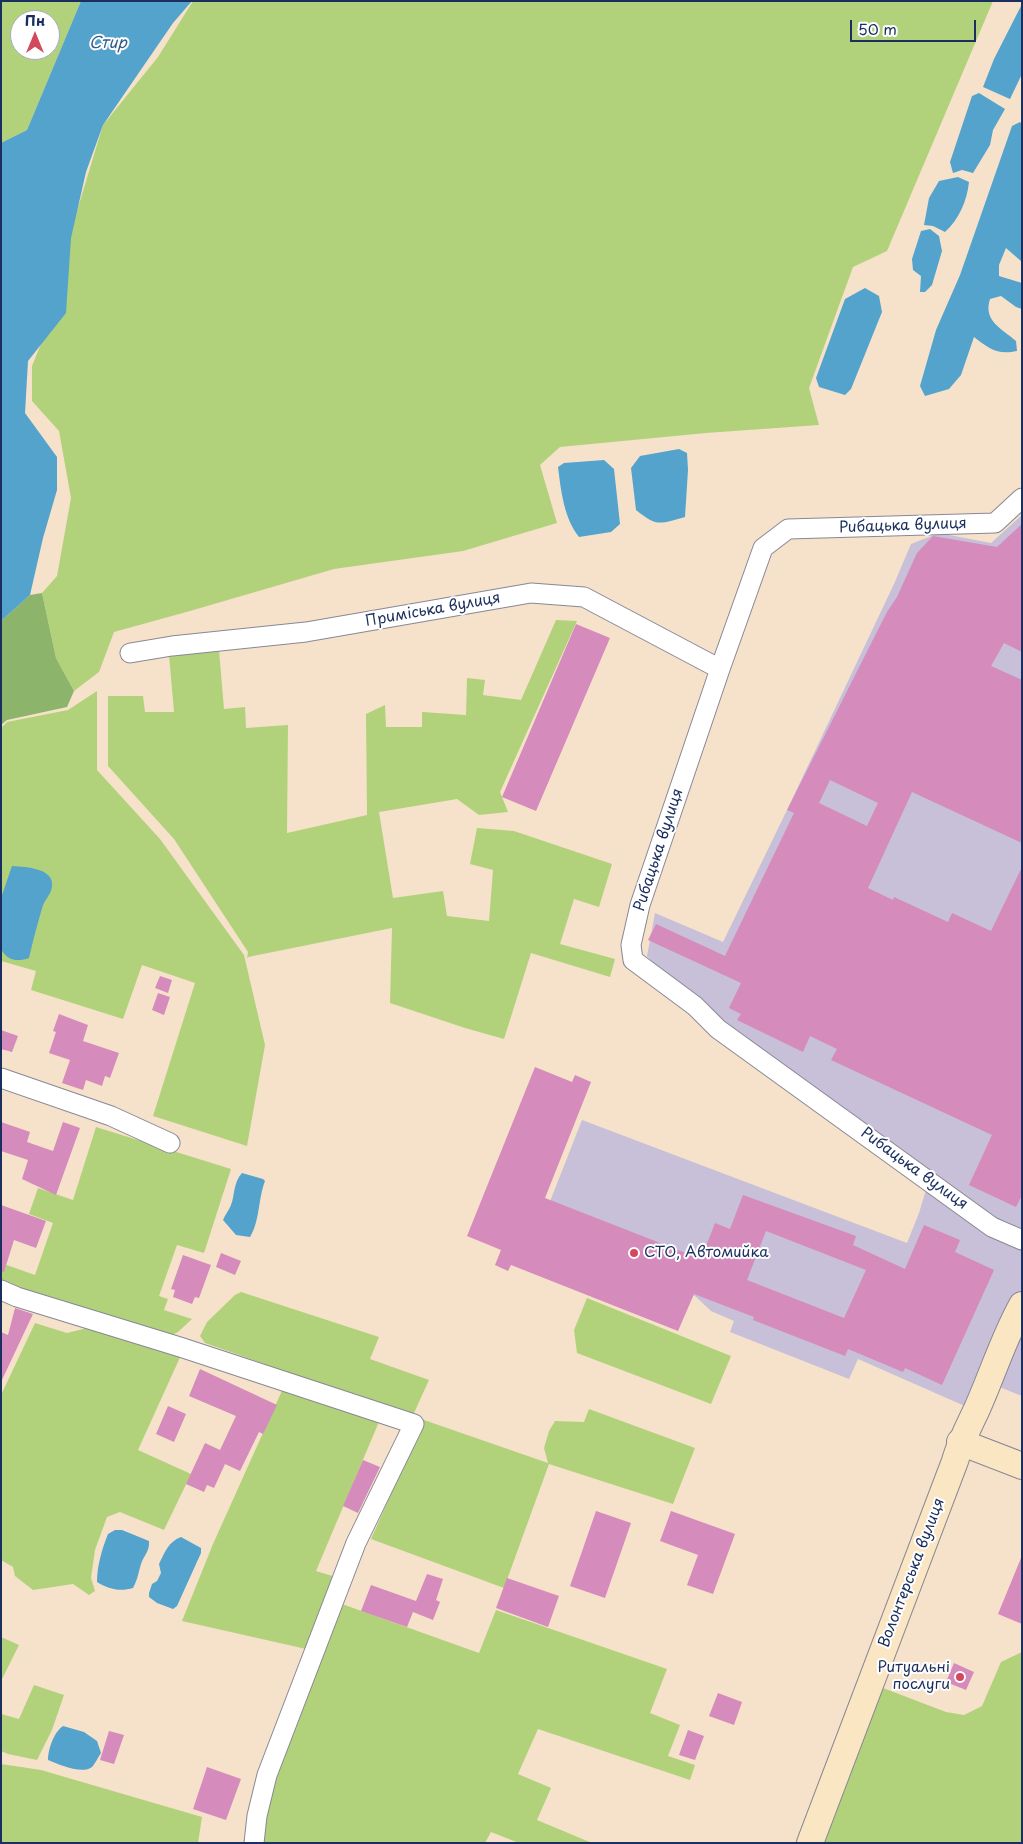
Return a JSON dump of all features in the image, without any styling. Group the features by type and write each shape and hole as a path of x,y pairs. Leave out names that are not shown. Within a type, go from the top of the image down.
{"street":[{"name":"Рибацька вулиця","path":"1022,498 995,523 788,529 763,548 640,905 631,945 633,960 695,1006 718,1029 992,1227 1022,1240"},
{"name":"Приміська вулиця","path":"130,653 172,646 306,632 531,593 584,597 720,669"},
{"path":"1,1078 111,1116 170,1143"},
{"path":"1,1290 17,1297 189,1350 414,1424 356,1543 270,1766 257,1816 254,1843"},
{"name":"Волонтерська вулиця","path":"810,1843 955,1461 960,1442 976,1411 1012,1322 1022,1305"},
{"path":"960,1442 1022,1466"}],"shaded area":[{"path":"1022,515 1022,1396 987,1382 976,1411 858,1359 849,1379 730,1332 734,1321 711,1311 695,1296 538,1232 582,1120 907,1243 929,1180 695,1006 647,956 655,913 723,942 894,584 911,544 939,533 991,543"}],"green space":[{"path":"1,1 81,1 60,51 60,10 10,10 10,60 56,60 27,130 1,143"},
{"path":"193,1 993,1 887,251 853,267 809,388 819,425 706,433 560,447 540,465 557,523 463,551 334,569 114,632 99,672 74,691 56,658 42,593 57,576 71,498 59,431 32,401 32,366 49,324 60,267 103,125 158,57"},
{"path":"42,593 56,658 74,691 67,707 7,720 1,725 1,621 30,595"},
{"path":"556,620 577,621 500,792 508,812 479,815 457,799 379,812 393,898 443,891 447,916 489,921 493,870 470,864 477,828 514,831 612,864 599,907 574,899 560,944 615,959 610,977 531,953 504,1039 390,1003 392,928 248,957 247,959 248,952 174,839 108,766 108,696 143,696 145,712 174,712 169,655 219,650 224,709 245,707 246,728 288,725 287,833 367,815 366,714 385,705 386,727 422,727 422,712 466,715 467,678 485,680 483,695 521,700"},
{"path":"97,691 97,770 160,839 244,955 265,1045 247,1146 153,1116 195,983 142,965 123,1019 31,990 36,971 1,961 1,728 7,722 68,710"},
{"path":"96,1127 231,1169 204,1253 177,1245 159,1296 168,1299 164,1310 192,1319 178,1332 166,1338 1,1286 1,1263 35,1275 53,1223 29,1214 38,1188 73,1200"},
{"path":"241,1292 379,1337 370,1359 429,1380 414,1413 409,1415 205,1343 200,1336 207,1322 235,1295"},
{"path":"587,1298 731,1356 711,1404 577,1353 574,1330"},
{"path":"35,1323 67,1333 87,1328 154,1348 182,1353 138,1450 191,1474 164,1530 120,1512 107,1517 95,1550 91,1578 95,1591 89,1595 73,1584 33,1590 15,1576 13,1567 1,1560 1,1395"},
{"path":"285,1384 381,1417 316,1571 339,1578 306,1649 182,1621 213,1544"},
{"path":"589,1409 695,1448 673,1504 549,1464 504,1588 371,1539 424,1420 548,1463 544,1448 549,1431 555,1421 584,1422"},
{"path":"342,1604 479,1653 496,1610 667,1669 650,1713 680,1725 668,1756 695,1765 690,1780 538,1729 518,1774 551,1788 537,1820 592,1843 519,1843 491,1832 485,1843 258,1843 273,1777"},
{"path":"1,1637 19,1645 1,1681"},
{"path":"1022,1652 1022,1843 810,1843 870,1683 946,1712 964,1715 982,1706 1001,1662"},
{"path":"34,1685 64,1695 52,1730 37,1760 1,1751 1,1714 19,1719"},
{"path":"1,1764 41,1770 202,1817 198,1843 1,1843"}],"water":[{"name":"Стир","path":"81,1 192,1 173,23 103,125 86,172 71,238 66,313 28,361 25,413 57,457 57,490 43,538 30,595 1,621 1,143 27,130 56,60 60,60 60,51"},
{"path":"1022,4 1022,74 1010,99 983,87 994,59"},
{"path":"979,93 1005,109 993,130 990,145 973,173 962,170 953,173 950,162 972,96"},
{"path":"1020,122 1022,124 1022,262 1006,248 999,265 999,276 1022,283 1022,309 1001,296 990,299 988,307 991,319 1016,341 1017,351 1004,352 994,350 974,337 961,375 949,389 925,396 920,386 936,330 960,275 1012,126"},
{"path":"958,177 969,182 964,203 954,221 945,232 933,226 924,225 929,198 939,181"},
{"path":"930,229 939,236 942,251 932,285 925,292 920,292 921,276 913,270 912,259 921,231"},
{"path":"865,288 879,296 882,312 851,389 845,395 819,387 816,378 845,299"},
{"path":"679,449 687,453 688,470 685,517 664,522 654,522 636,510 631,468 640,456"},
{"path":"604,460 614,469 620,524 611,532 579,537 567,513 558,467 564,463"},
{"path":"12,866 40,870 46,873 52,883 51,891 43,905 29,958 21,960 13,960 6,956 1,949 1,898"},
{"path":"242,1173 265,1181 256,1224 250,1237 236,1235 223,1220 231,1205 236,1185"},
{"path":"115,1530 122,1530 149,1541 148,1550 133,1588 114,1589 97,1582 99,1564 108,1534"},
{"path":"181,1537 201,1548 201,1553 177,1606 173,1609 157,1603 149,1597 149,1593 152,1584 157,1581 161,1573 159,1564 165,1552 173,1542"},
{"path":"63,1726 84,1732 97,1741 101,1753 92,1767 82,1770 48,1760 52,1741"}],"building":[{"path":"1022,524 1022,652 1004,643 991,666 1022,680 1022,843 912,792 868,888 893,900 894,897 948,922 952,913 991,931 1022,867 1022,1195 1016,1207 969,1185 992,1135 831,1060 837,1049 810,1036 803,1052 737,1020 741,1014 729,1008 741,983 648,940 656,924 725,956 794,813 787,810 887,612 897,597 917,553 933,536 997,547","holes":["830,780 878,803 867,826 819,803"]},
{"path":"576,624 610,638 536,811 502,797"},
{"path":"160,976 172,980 168,993 155,988"},
{"path":"158,993 170,997 164,1015 152,1010"},
{"path":"59,1014 88,1025 83,1041 119,1053 110,1078 105,1076 102,1086 86,1080 83,1090 62,1083 70,1060 49,1053 56,1032 53,1031"},
{"path":"1,1030 18,1036 12,1052 1,1049"},
{"path":"535,1067 572,1082 575,1075 591,1082 545,1198 701,1259 715,1223 730,1229 743,1195 856,1236 853,1245 905,1269 924,1225 960,1240 955,1252 994,1270 942,1385 905,1368 903,1372 848,1349 845,1356 753,1320 754,1317 694,1294 678,1331 511,1265 508,1271 495,1265 501,1250 467,1236","holes":["766,1231 866,1270 844,1318 747,1280"]},
{"path":"1,1122 30,1132 27,1142 53,1151 63,1122 80,1128 56,1195 22,1179 28,1160 1,1151"},
{"path":"1,1205 46,1221 36,1248 14,1240 4,1272 1,1271"},
{"path":"221,1253 241,1261 235,1275 216,1267"},
{"path":"183,1255 211,1265 199,1298 195,1297 192,1304 173,1297 175,1290 171,1289"},
{"path":"15,1308 33,1314 1,1382 1,1332 8,1335"},
{"path":"200,1369 277,1405 263,1434 259,1432 240,1471 225,1464 214,1488 207,1485 204,1492 186,1484 205,1443 220,1450 236,1416 189,1396"},
{"path":"168,1406 186,1414 174,1442 156,1434"},
{"path":"363,1460 380,1467 358,1513 343,1506"},
{"path":"596,1511 631,1523 605,1598 570,1586"},
{"path":"671,1511 735,1534 713,1594 687,1585 698,1555 660,1541"},
{"path":"1022,1558 1022,1624 998,1614"},
{"path":"427,1574 443,1579 436,1600 440,1602 433,1620 413,1612 407,1627 361,1611 371,1585 416,1601"},
{"path":"507,1578 559,1596 548,1627 496,1608"},
{"name":"Ритуальні послуги","path":"954,1663 974,1672 966,1690 946,1682"},
{"path":"718,1693 742,1702 734,1725 709,1716"},
{"path":"688,1730 704,1736 695,1760 679,1755"},
{"path":"109,1731 124,1735 114,1764 100,1760"},
{"path":"207,1767 241,1779 226,1820 193,1809"}],"place":[{"name":"СТО, Автомийка","path":"634,1253"},
{"name":"Ритуальні послуги","path":"960,1677"}]}
